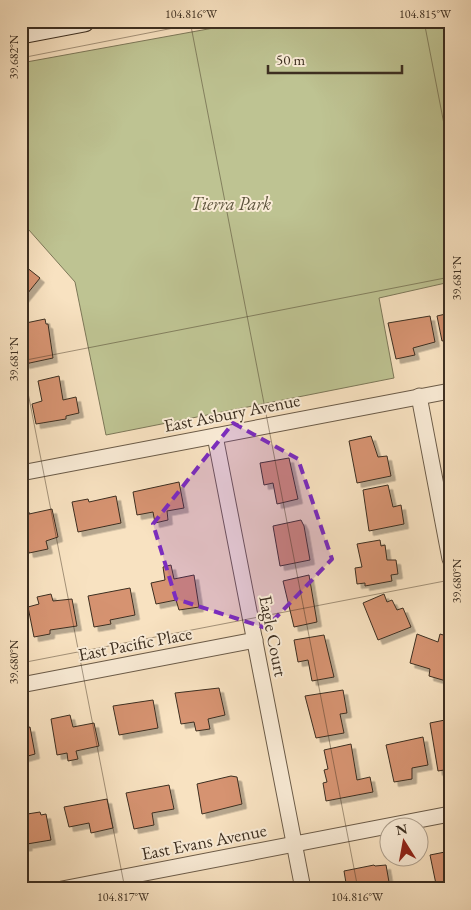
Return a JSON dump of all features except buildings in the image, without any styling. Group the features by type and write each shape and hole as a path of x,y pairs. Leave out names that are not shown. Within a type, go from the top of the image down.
{"street":[{"path":"21,33 84,21"},
{"name":"East Asbury Avenue","path":"21,473 450,391"},
{"path":"419,396 450,559"},
{"name":"Eagle Court","path":"216,436 303,889"},
{"name":"East Pacific Place","path":"21,685 255,640"},
{"name":"East Evans Avenue","path":"62,889 450,814"}],"highlighted area":[{"path":"233,423 298,459 332,559 266,628 176,599 153,524"}],"green space":[{"name":"Tierra Park","path":"252,21 450,21 450,282 379,298 394,378 106,435 75,282 21,221 21,63"}]}
